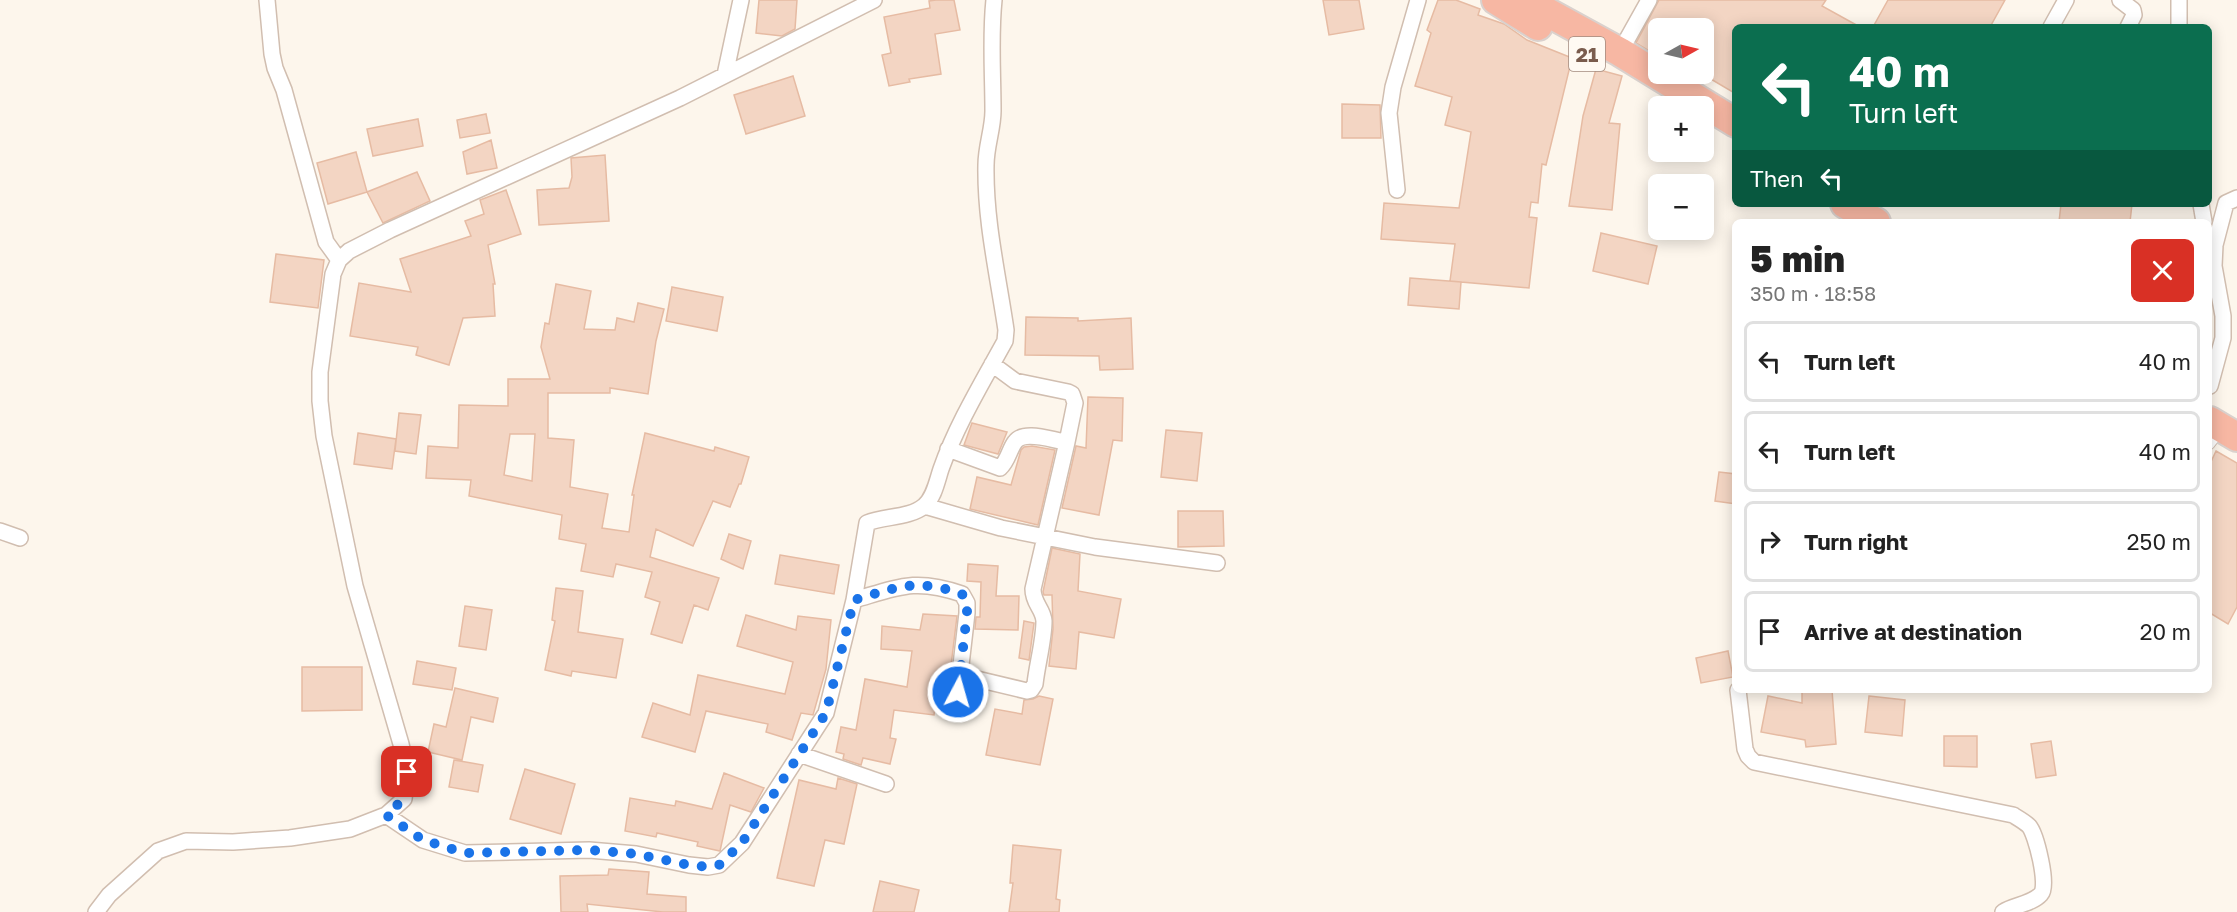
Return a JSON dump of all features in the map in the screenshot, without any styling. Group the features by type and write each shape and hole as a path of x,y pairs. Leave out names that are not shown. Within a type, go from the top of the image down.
{"highway":[{"name":"21","path":"1496,0 1660,96"},
{"name":"21","path":"1524,0 1620,52 1732,121"},
{"path":"1714,128 1732,138"},
{"path":"1850,207 1871,219"},
{"path":"1873,207 1893,219"},
{"path":"2212,405 2223,430"}],"street":[{"path":"267,0 275,68 284,90 326,242 339,260"},
{"path":"726,75 741,0"},
{"path":"96,912 109,895 158,851 186,841 233,842 290,838 350,830 386,815 404,799 407,772 401,744 355,586 324,436 320,401 321,372 327,303 333,274 339,260 349,251 390,230 670,103 874,0"},
{"path":"386,815 423,840 465,853 589,850 636,854 708,867 719,865 742,843 826,713 854,600 867,523 879,518 914,512 926,506 933,494 948,449 1005,341 1006,330 991,235 986,164 988,141 993,123 991,37 994,0"},
{"path":"1396,190 1389,112 1393,87 1418,0"},
{"path":"1620,52 1650,0"},
{"path":"2053,24 2066,0"},
{"path":"2120,0 2133,10 2134,15 2130,24"},
{"path":"2179,0 2179,24"},
{"path":"2212,379 2223,338 2223,316 2214,266 2215,245 2226,203 2237,198"},
{"path":"960,675 1027,691 1033,688 1044,621 1041,611 1034,602 1033,589 1075,403 1072,394 1068,392 1015,381 992,364"},
{"path":"948,449 1000,468 1005,463 1015,441 1021,437 1029,436 1068,442"},
{"path":"926,506 1001,528 1095,547 1217,563"},
{"path":"0,531 20,537"},
{"path":"854,600 918,584 962,594 967,603 967,613 956,708"},
{"path":"1738,693 1745,749 1748,756 1755,762 2013,815 2030,826 2040,858 2045,887 2042,894 2035,899 2003,912"},
{"path":"799,754 885,784"}],"building":[{"path":"759,0 797,0 795,29 782,36 756,33"},
{"path":"954,0 960,30 935,34 941,74 909,79 910,82 889,86 882,55 891,53 884,17 930,8 929,1"},
{"path":"1323,0 1359,0 1364,29 1329,35"},
{"path":"1438,0 1456,0 1480,9 1478,15 1504,24 1527,40 1572,58 1546,165 1542,164 1538,203 1531,202 1529,217 1537,218 1529,288 1450,281 1455,244 1381,239 1384,203 1459,208 1471,132 1445,125 1452,97 1415,86 1431,33 1427,30"},
{"path":"1659,0 1826,0 1822,6 1855,24 1732,24 1732,92 1714,81 1714,18 1649,18"},
{"path":"1888,0 2005,0 1992,24 1875,24"},
{"path":"1648,21 1648,50 1636,43"},
{"path":"1596,69 1622,76 1609,123 1620,124 1612,210 1569,206 1583,116"},
{"path":"793,76 805,116 746,134 734,95"},
{"path":"1342,104 1380,105 1381,138 1342,138"},
{"path":"486,114 490,133 460,138 457,120"},
{"path":"418,119 423,146 373,156 367,129"},
{"path":"491,140 497,168 467,174 463,152"},
{"path":"356,152 367,192 328,204 317,163"},
{"path":"605,155 609,221 539,225 537,190 569,188 572,177 571,158"},
{"path":"417,172 430,201 383,223 367,192"},
{"path":"506,190 521,234 488,245 495,284 493,284 495,316 463,318 449,365 416,355 418,347 350,336 359,283 411,292 400,259 471,236 465,221 484,214 480,200"},
{"path":"2061,207 2132,207 2130,219 2059,219"},
{"path":"1601,233 1657,246 1648,284 1593,271"},
{"path":"276,254 324,260 318,308 270,302"},
{"path":"1410,278 1461,282 1459,309 1408,305"},
{"path":"556,284 591,291 584,329 615,330 617,318 634,322 638,303 664,309 656,341 648,394 610,388 610,393 548,393 548,438 574,440 570,487 608,494 602,528 629,532 634,495 632,495 645,433 714,451 715,447 749,457 741,484 739,484 730,507 713,501 693,546 656,529 650,557 719,578 708,610 694,605 682,643 651,634 660,602 645,597 652,572 616,564 613,577 581,571 586,544 559,539 562,515 469,496 471,480 426,478 428,446 458,448 459,405 508,406 508,379 550,379 541,347 545,323 549,324","holes":["510,434 535,434 532,481 504,475"]},
{"path":"672,287 723,297 717,331 666,321"},
{"path":"1026,317 1078,318 1078,321 1131,318 1133,369 1100,370 1099,356 1025,355"},
{"path":"1088,397 1123,398 1122,441 1113,440 1099,515 1062,508 1076,446 1086,448"},
{"path":"399,413 421,415 416,454 395,451"},
{"path":"972,423 1007,432 998,454 964,445"},
{"path":"1166,430 1202,433 1197,481 1161,477"},
{"path":"358,433 396,439 392,469 354,464"},
{"path":"1032,446 1055,450 1038,525 970,509 977,477 1011,485 1021,450"},
{"path":"2216,451 2237,463 2237,607 2228,624 2212,614 2212,460"},
{"path":"1719,472 1732,474 1732,503 1715,501"},
{"path":"1178,511 1223,511 1224,546 1178,547"},
{"path":"729,534 751,541 743,569 721,559"},
{"path":"1052,548 1080,554 1078,591 1121,599 1114,638 1079,632 1076,669 1049,666 1053,629 1052,595 1044,595 1043,592"},
{"path":"780,555 839,565 834,594 775,584"},
{"path":"968,564 998,566 996,596 1019,596 1018,630 975,629 976,617 980,617 981,582 967,581"},
{"path":"556,588 583,591 578,632 623,639 616,678 572,671 571,676 545,670 555,621 552,620"},
{"path":"465,606 492,610 486,650 459,646"},
{"path":"923,614 957,616 949,682 938,680 934,715 894,710 890,738 896,739 890,764 863,758 861,765 843,759 844,754 836,752 841,727 856,730 865,679 907,687 912,651 881,649 882,626 920,630"},
{"path":"746,615 796,630 798,616 831,620 826,669 813,715 801,713 792,740 766,732 768,724 706,711 695,752 642,737 653,703 690,715 698,675 785,694 793,662 737,646"},
{"path":"1024,621 1034,623 1029,660 1019,658"},
{"path":"1728,651 1732,677 1701,683 1696,658"},
{"path":"417,661 456,668 452,690 413,684"},
{"path":"302,667 362,667 362,710 302,711"},
{"path":"455,688 498,698 493,722 471,717 462,760 428,752 434,724 446,727"},
{"path":"1802,693 1832,693 1836,744 1806,747 1805,740 1761,732 1768,696 1802,703"},
{"path":"1039,696 1053,699 1040,765 986,755 995,709 1022,714 1024,700"},
{"path":"1869,696 1905,700 1902,736 1865,732"},
{"path":"1944,736 1977,736 1977,767 1944,766"},
{"path":"2051,741 2056,775 2036,778 2031,744"},
{"path":"454,760 483,765 478,792 449,787"},
{"path":"525,769 575,784 561,834 510,819"},
{"path":"724,773 764,788 751,812 730,805 720,851 697,846 698,842 657,833 656,837 625,831 630,798 675,806 676,801 712,809"},
{"path":"838,778 857,784 844,844 825,840 814,886 777,878 799,780 836,789"},
{"path":"1013,845 1061,850 1056,899 1060,900 1059,912 1009,912 1013,883 1010,883"},
{"path":"609,869 649,872 647,894 686,897 686,912 663,912 587,904 588,912 561,912 560,876 608,875"},
{"path":"880,881 919,890 914,912 873,912"}],"route":[{"path":"407,772 404,799 386,815 423,840 465,853 501,854 589,850 636,854 708,867 719,865 742,843 826,713 854,600 918,584 962,594 967,603 967,613 958,692"}]}
